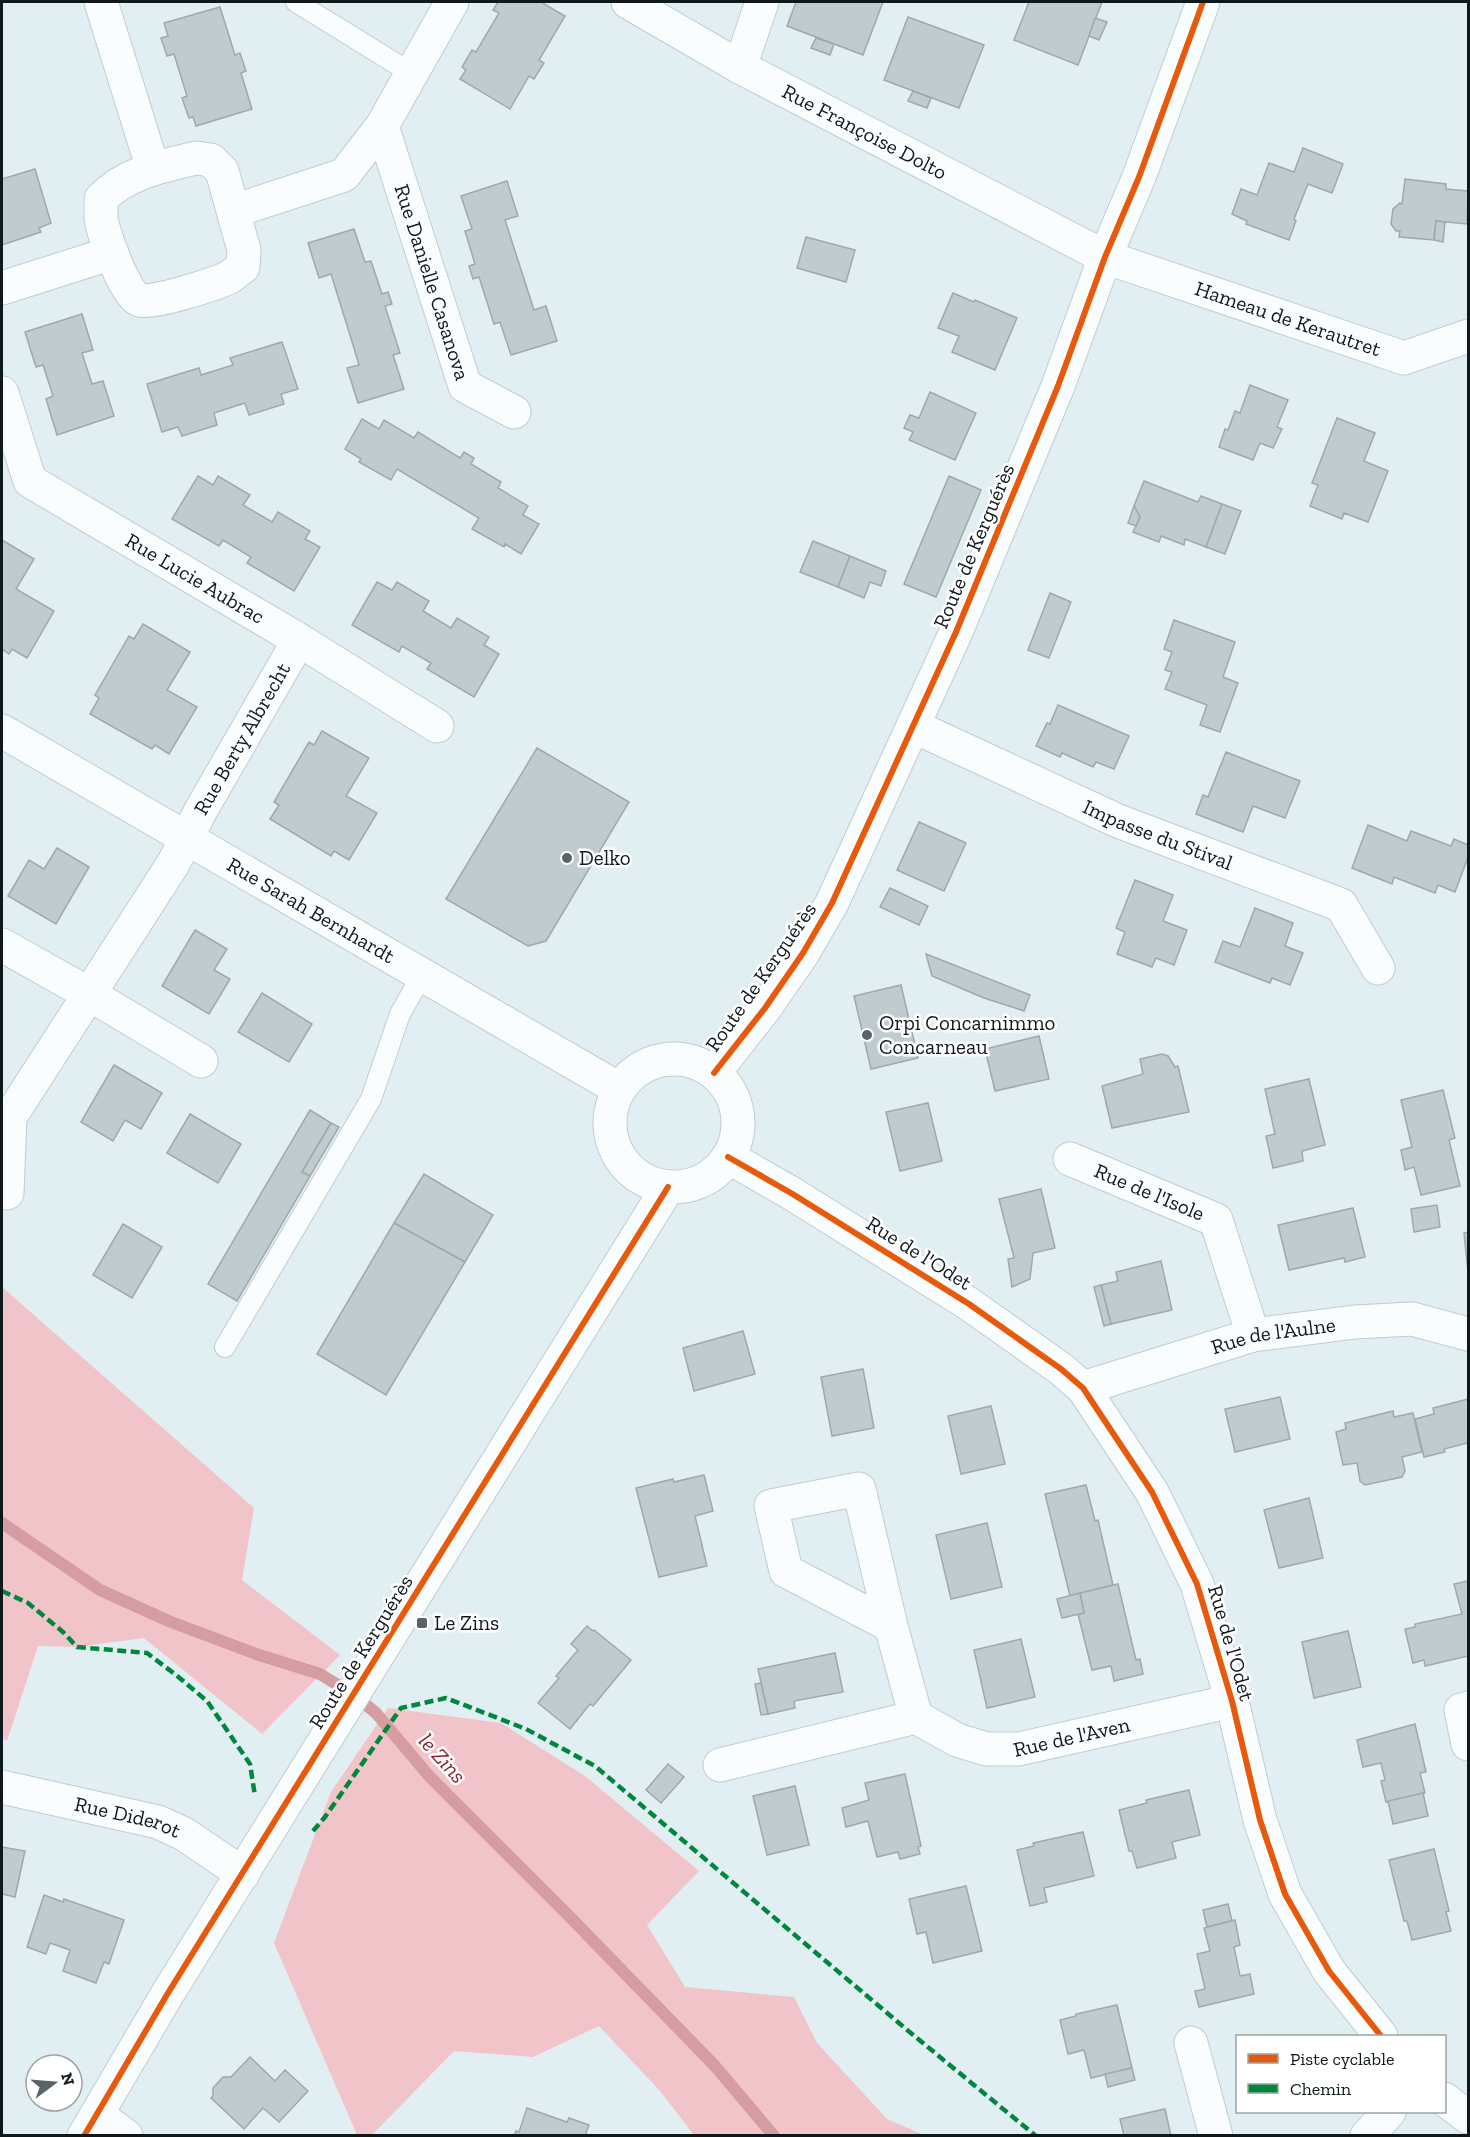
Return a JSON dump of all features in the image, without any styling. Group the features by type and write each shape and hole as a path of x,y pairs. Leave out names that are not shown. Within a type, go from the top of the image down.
{"street":[{"path":"101,2 153,169"},
{"path":"234,212 344,175 382,126 452,2"},
{"name":"Rue Françoise Dolto","path":"628,2 668,27 740,66 1105,256"},
{"path":"740,66 762,2"},
{"name":"Route de Kerguérès","path":"714,1073 779,987 832,903 956,632 1058,386 1105,256 1139,177 1203,2"},
{"name":"Rue Danielle Casanova","path":"382,126 465,386 514,412"},
{"path":"196,158 211,160 222,171 234,212 244,250 243,267 230,277 192,290 152,301 139,300 128,291 112,253 101,219 101,199 113,186 153,169 196,158"},
{"path":"2,288 112,253"},
{"name":"Hameau de Kerautret","path":"1105,256 1404,358 1468,336"},
{"name":"Rue Lucie Aubrac","path":"2,393 30,481 299,640 437,726"},
{"name":"Rue Berty Albrecht","path":"7,1193 10,1117 173,864 299,640"},
{"name":"Impasse du Stival","path":"913,726 1118,821 1341,905 1378,968"},
{"name":"Rue Sarah Bernhardt","path":"2,730 619,1089"},
{"path":"2,945 201,1061"},
{"path":"674,1059 695,1063 714,1073 727,1087 738,1122 735,1140 728,1157 716,1171 702,1181 685,1187 668,1187 646,1182 629,1169 616,1152 610,1131 611,1109 619,1089 634,1073 653,1062 674,1059"},
{"name":"Rue de l'Odet","path":"728,1157 969,1304 1061,1369 1083,1388 1152,1492 1197,1584 1232,1701 1260,1820 1286,1894 1329,1971 1379,2035"},
{"name":"Rue de l'Isole","path":"1070,1159 1216,1220 1253,1335"},
{"name":"Route de Kerguérès","path":"91,2125 168,1993 668,1187"},
{"name":"Rue de l'Aulne","path":"1083,1388 1253,1335 1355,1322 1412,1319 1468,1334"},
{"path":"720,1765 916,1717 891,1626 859,1489 771,1506 786,1571 891,1626"},
{"name":"Rue de l'Aven","path":"916,1717 957,1740 986,1749 1019,1749 1232,1701"},
{"path":"1468,1708 1461,1710 1468,1744"},
{"name":"Rue Diderot","path":"2,1787 158,1822 184,1834 243,1874"},
{"path":"1191,2043 1216,2136"},
{"path":"1446,2100 1468,2116"},
{"path":"1367,2136 1388,2113"},
{"path":"91,2125 126,2136"}],"lane":[{"path":"296,2 411,73"},
{"path":"225,1347 371,1099 400,1014 422,975"}],"shaded area":[{"path":"2,1287 254,1508 242,1580 340,1655 262,1734 144,1638 77,1647 38,1646 7,1741 2,1738"},
{"path":"388,1708 501,1723 585,1776 699,1871 647,1925 685,1987 794,1997 817,2043 887,2119 924,2135 694,2135 660,2091 599,2026 533,2057 454,2051 372,2135 357,2135 274,1943 331,1792"}],"building":[{"path":"498,2 541,2 565,16 539,60 544,63 534,79 529,76 510,109 460,79 466,70 462,67 472,50 476,52 499,13 493,10"},
{"path":"796,2 883,2 863,55 787,26"},
{"path":"1029,2 1102,2 1078,65 1014,40"},
{"path":"220,7 235,55 240,53 246,71 241,73 252,109 196,126 193,117 189,118 182,98 187,96 174,54 167,56 161,38 168,36 164,23"},
{"path":"908,17 984,45 959,108 884,80"},
{"path":"1095,18 1107,22 1099,40 1089,36"},
{"path":"816,38 834,44 830,55 811,48"},
{"path":"913,91 931,98 927,108 908,101"},
{"path":"1303,148 1343,164 1332,193 1308,184 1294,219 1296,221 1289,240 1246,224 1247,221 1232,214 1241,189 1257,195 1269,163 1294,172"},
{"path":"35,169 51,223 39,228 41,232 2,245 2,179"},
{"path":"1405,179 1446,184 1446,189 1468,191 1467,224 1436,221 1434,240 1399,237 1400,231 1396,231 1391,224 1393,209 1400,203 1402,204"},
{"path":"507,181 518,216 505,220 534,310 546,306 557,341 511,355 500,322 494,324 479,277 473,279 469,266 475,264 465,231 472,229 461,196"},
{"path":"1436,221 1445,222 1443,242 1434,240"},
{"path":"354,229 365,262 371,261 382,294 388,292 392,304 385,306 400,353 393,355 404,389 358,403 347,368 359,365 331,274 319,278 308,243"},
{"path":"806,237 855,250 846,282 797,268"},
{"path":"953,293 1017,318 995,370 952,352 959,336 938,328"},
{"path":"82,314 93,350 82,353 92,384 103,381 114,416 57,435 46,399 53,396 43,365 36,367 25,332"},
{"path":"282,342 298,389 281,394 284,404 249,415 245,403 214,413 217,425 182,436 178,427 162,432 147,384 199,368 201,375 233,365 230,358"},
{"path":"1250,385 1288,400 1277,427 1282,429 1273,448 1260,443 1253,460 1219,447 1225,429 1228,430 1235,411 1240,413"},
{"path":"930,392 976,413 955,460 909,440 913,432 904,428 910,415 919,418"},
{"path":"1337,418 1375,433 1364,461 1388,471 1368,522 1344,513 1342,519 1310,506 1318,485 1312,483"},
{"path":"362,419 379,429 384,420 414,438 418,432 460,458 464,452 474,458 471,464 501,482 498,488 528,506 523,515 539,524 521,554 472,529 479,518 397,469 391,480 359,462 361,459 345,449"},
{"path":"198,476 213,485 218,476 250,495 243,505 272,522 278,512 310,531 305,539 320,547 294,591 247,563 251,557 223,540 219,546 172,519"},
{"path":"949,476 981,490 936,597 904,584"},
{"path":"1144,481 1198,502 1201,496 1222,504 1206,547 1185,539 1184,545 1161,536 1159,542 1133,532 1140,517 1134,506"},
{"path":"1222,504 1241,511 1225,554 1206,547"},
{"path":"1134,506 1140,517 1136,526 1128,523"},
{"path":"2,540 34,559 16,589 54,611 27,658 12,649 9,654 2,649"},
{"path":"813,541 850,556 838,587 800,572"},
{"path":"850,556 886,571 881,586 870,582 864,598 838,587"},
{"path":"377,582 392,590 397,582 429,601 423,611 451,628 457,618 489,637 484,645 499,654 474,697 427,669 431,663 402,646 399,652 352,625"},
{"path":"1050,593 1071,602 1049,658 1028,650"},
{"path":"1174,620 1235,642 1223,677 1238,683 1220,732 1200,725 1207,705 1165,689 1172,672 1165,670 1172,652 1164,649"},
{"path":"143,624 190,652 167,690 197,707 169,754 155,745 152,749 90,714 99,698 95,695 129,636 134,639"},
{"path":"1058,705 1129,736 1114,769 1096,762 1093,767 1062,753 1060,757 1036,746 1047,723 1050,724"},
{"path":"322,731 369,758 346,796 377,813 349,860 334,851 331,856 270,819 279,805 274,802 309,742 314,745"},
{"path":"537,748 629,802 546,941 528,946 446,899"},
{"path":"1226,752 1300,781 1285,818 1253,806 1243,832 1196,814 1203,795 1208,797"},
{"path":"919,822 966,843 944,891 897,870"},
{"path":"1368,825 1407,841 1411,831 1451,846 1454,839 1468,845 1468,857 1455,892 1438,885 1435,893 1394,877 1392,884 1352,868"},
{"path":"57,848 89,867 56,924 8,896 29,860 44,869"},
{"path":"1135,880 1173,895 1163,921 1187,930 1174,965 1156,958 1152,967 1117,954 1125,932 1116,928"},
{"path":"890,888 928,906 919,925 880,907"},
{"path":"1255,908 1293,923 1285,946 1303,953 1290,985 1272,978 1270,983 1215,962 1223,941 1240,947"},
{"path":"195,930 227,949 214,970 230,979 209,1014 162,986"},
{"path":"926,954 1030,995 1024,1011 984,998 932,976"},
{"path":"901,985 918,1058 871,1069 854,996"},
{"path":"262,993 312,1024 289,1062 238,1032"},
{"path":"1039,1036 1049,1079 995,1091 985,1049"},
{"path":"1162,1054 1168,1056 1175,1067 1178,1066 1189,1112 1112,1128 1102,1086 1143,1074 1140,1059"},
{"path":"114,1065 162,1093 141,1129 125,1120 113,1141 81,1122"},
{"path":"1309,1079 1325,1145 1302,1151 1303,1161 1273,1168 1266,1136 1275,1134 1265,1089"},
{"path":"1443,1090 1455,1138 1449,1140 1460,1186 1421,1195 1414,1167 1405,1170 1401,1150 1412,1147 1401,1100"},
{"path":"928,1103 942,1161 900,1171 886,1112"},
{"path":"310,1110 331,1123 302,1172 310,1176 237,1301 208,1284"},
{"path":"190,1114 241,1144 218,1183 167,1153"},
{"path":"331,1123 339,1127 310,1176 302,1172"},
{"path":"424,1174 493,1215 465,1262 394,1223"},
{"path":"1041,1189 1055,1248 1033,1253 1030,1279 1012,1287 1008,1259 1014,1258 999,1199"},
{"path":"1437,1205 1440,1227 1414,1232 1411,1209"},
{"path":"1353,1208 1365,1257 1345,1262 1344,1258 1289,1270 1278,1225"},
{"path":"394,1223 465,1262 386,1395 317,1354"},
{"path":"123,1224 162,1247 132,1298 93,1275"},
{"path":"1468,1232 1468,1272 1464,1233"},
{"path":"1161,1261 1172,1310 1111,1324 1101,1285 1118,1281 1116,1272"},
{"path":"1101,1285 1111,1324 1104,1326 1094,1287"},
{"path":"743,1331 755,1374 694,1391 683,1348"},
{"path":"863,1369 874,1428 832,1436 821,1377"},
{"path":"1280,1397 1290,1439 1235,1452 1225,1409"},
{"path":"1468,1399 1468,1443 1424,1457 1415,1419 1434,1414 1433,1408"},
{"path":"991,1406 1005,1464 961,1474 948,1416"},
{"path":"1393,1411 1394,1417 1413,1413 1422,1452 1402,1457 1405,1471 1402,1477 1365,1485 1360,1481 1357,1463 1343,1465 1336,1432 1346,1429 1345,1423"},
{"path":"704,1475 713,1511 695,1516 707,1566 659,1577 636,1488 673,1479 674,1482"},
{"path":"1086,1485 1095,1521 1098,1520 1113,1585 1070,1596 1045,1494"},
{"path":"1309,1498 1323,1558 1279,1568 1264,1510"},
{"path":"987,1523 1002,1587 951,1599 936,1535"},
{"path":"1468,1581 1468,1656 1425,1666 1424,1660 1413,1663 1405,1629 1415,1627 1415,1624 1462,1614 1454,1584"},
{"path":"1118,1584 1136,1660 1140,1659 1143,1674 1114,1681 1111,1666 1092,1670 1078,1614 1084,1613 1080,1593"},
{"path":"1080,1593 1084,1613 1062,1618 1057,1599"},
{"path":"587,1626 631,1660 593,1706 590,1704 570,1729 538,1703 559,1678 556,1676 578,1650 571,1644"},
{"path":"1348,1631 1361,1687 1314,1698 1302,1642"},
{"path":"1021,1639 1035,1697 987,1708 974,1650"},
{"path":"835,1653 843,1692 794,1701 795,1708 768,1714 758,1669"},
{"path":"761,1683 768,1714 761,1715 755,1684"},
{"path":"1415,1724 1426,1772 1420,1773 1425,1793 1386,1802 1381,1781 1385,1780 1381,1763 1363,1767 1357,1740"},
{"path":"668,1764 684,1777 661,1803 646,1790"},
{"path":"905,1774 921,1846 918,1847 920,1854 900,1859 898,1852 877,1857 868,1821 846,1827 842,1808 869,1800 865,1783"},
{"path":"795,1786 809,1845 767,1855 753,1796"},
{"path":"1189,1790 1200,1835 1172,1842 1176,1858 1137,1868 1132,1851 1129,1851 1119,1810 1147,1803 1146,1800"},
{"path":"1423,1793 1428,1816 1393,1824 1388,1801"},
{"path":"1083,1832 1094,1876 1044,1888 1047,1902 1030,1906 1017,1850 1034,1846 1033,1843"},
{"path":"2,1847 25,1851 15,1897 2,1894"},
{"path":"1434,1849 1449,1911 1446,1912 1451,1931 1412,1940 1407,1921 1404,1921 1389,1860"},
{"path":"966,1886 982,1951 933,1963 926,1932 917,1934 909,1899"},
{"path":"44,1895 63,1902 64,1899 124,1920 109,1964 104,1962 96,1983 63,1971 70,1950 50,1943 46,1954 27,1947"},
{"path":"1228,1904 1232,1921 1207,1927 1203,1910"},
{"path":"1235,1920 1240,1945 1234,1947 1240,1976 1250,1974 1254,1994 1199,2007 1195,1991 1205,1989 1197,1954 1210,1951 1204,1928"},
{"path":"1117,2005 1132,2068 1091,2078 1084,2050 1068,2054 1060,2020"},
{"path":"250,2057 275,2081 285,2070 308,2091 279,2122 263,2108 244,2129 211,2098 213,2088 223,2077 231,2077"},
{"path":"1132,2068 1135,2080 1108,2087 1105,2074"},
{"path":"527,2108 567,2122 569,2118 589,2125 585,2136 514,2136 516,2131 519,2132"},
{"path":"1165,2109 1171,2136 1124,2136 1120,2119"}],"waterway":[{"name":"le Zins","path":"2,1523 100,1590 171,1622 256,1654 320,1674 354,1695 376,1713 429,1776 715,2066 774,2136"}],"marked path":[{"path":"2,1591 28,1603 63,1632 77,1647 147,1653 176,1675 207,1701 250,1764 255,1796"},
{"path":"313,1831 401,1708 446,1698 526,1729 595,1766 1036,2136"}],"cycle path":[{"path":"714,1073 765,1008 803,953 832,903 956,632 1058,386 1105,257 1139,177 1203,2"},
{"path":"728,1157 791,1193 969,1304 1061,1369 1083,1388 1152,1492 1197,1584 1232,1701 1260,1820 1285,1894 1329,1971 1380,2035"},
{"path":"84,2136 168,1993 668,1187"}],"place":[{"name":"Delko","path":"567,858"},
{"name":"Orpi Concarnimmo Concarneau","path":"867,1035"},
{"name":"Le Zins","path":"422,1623"}]}
